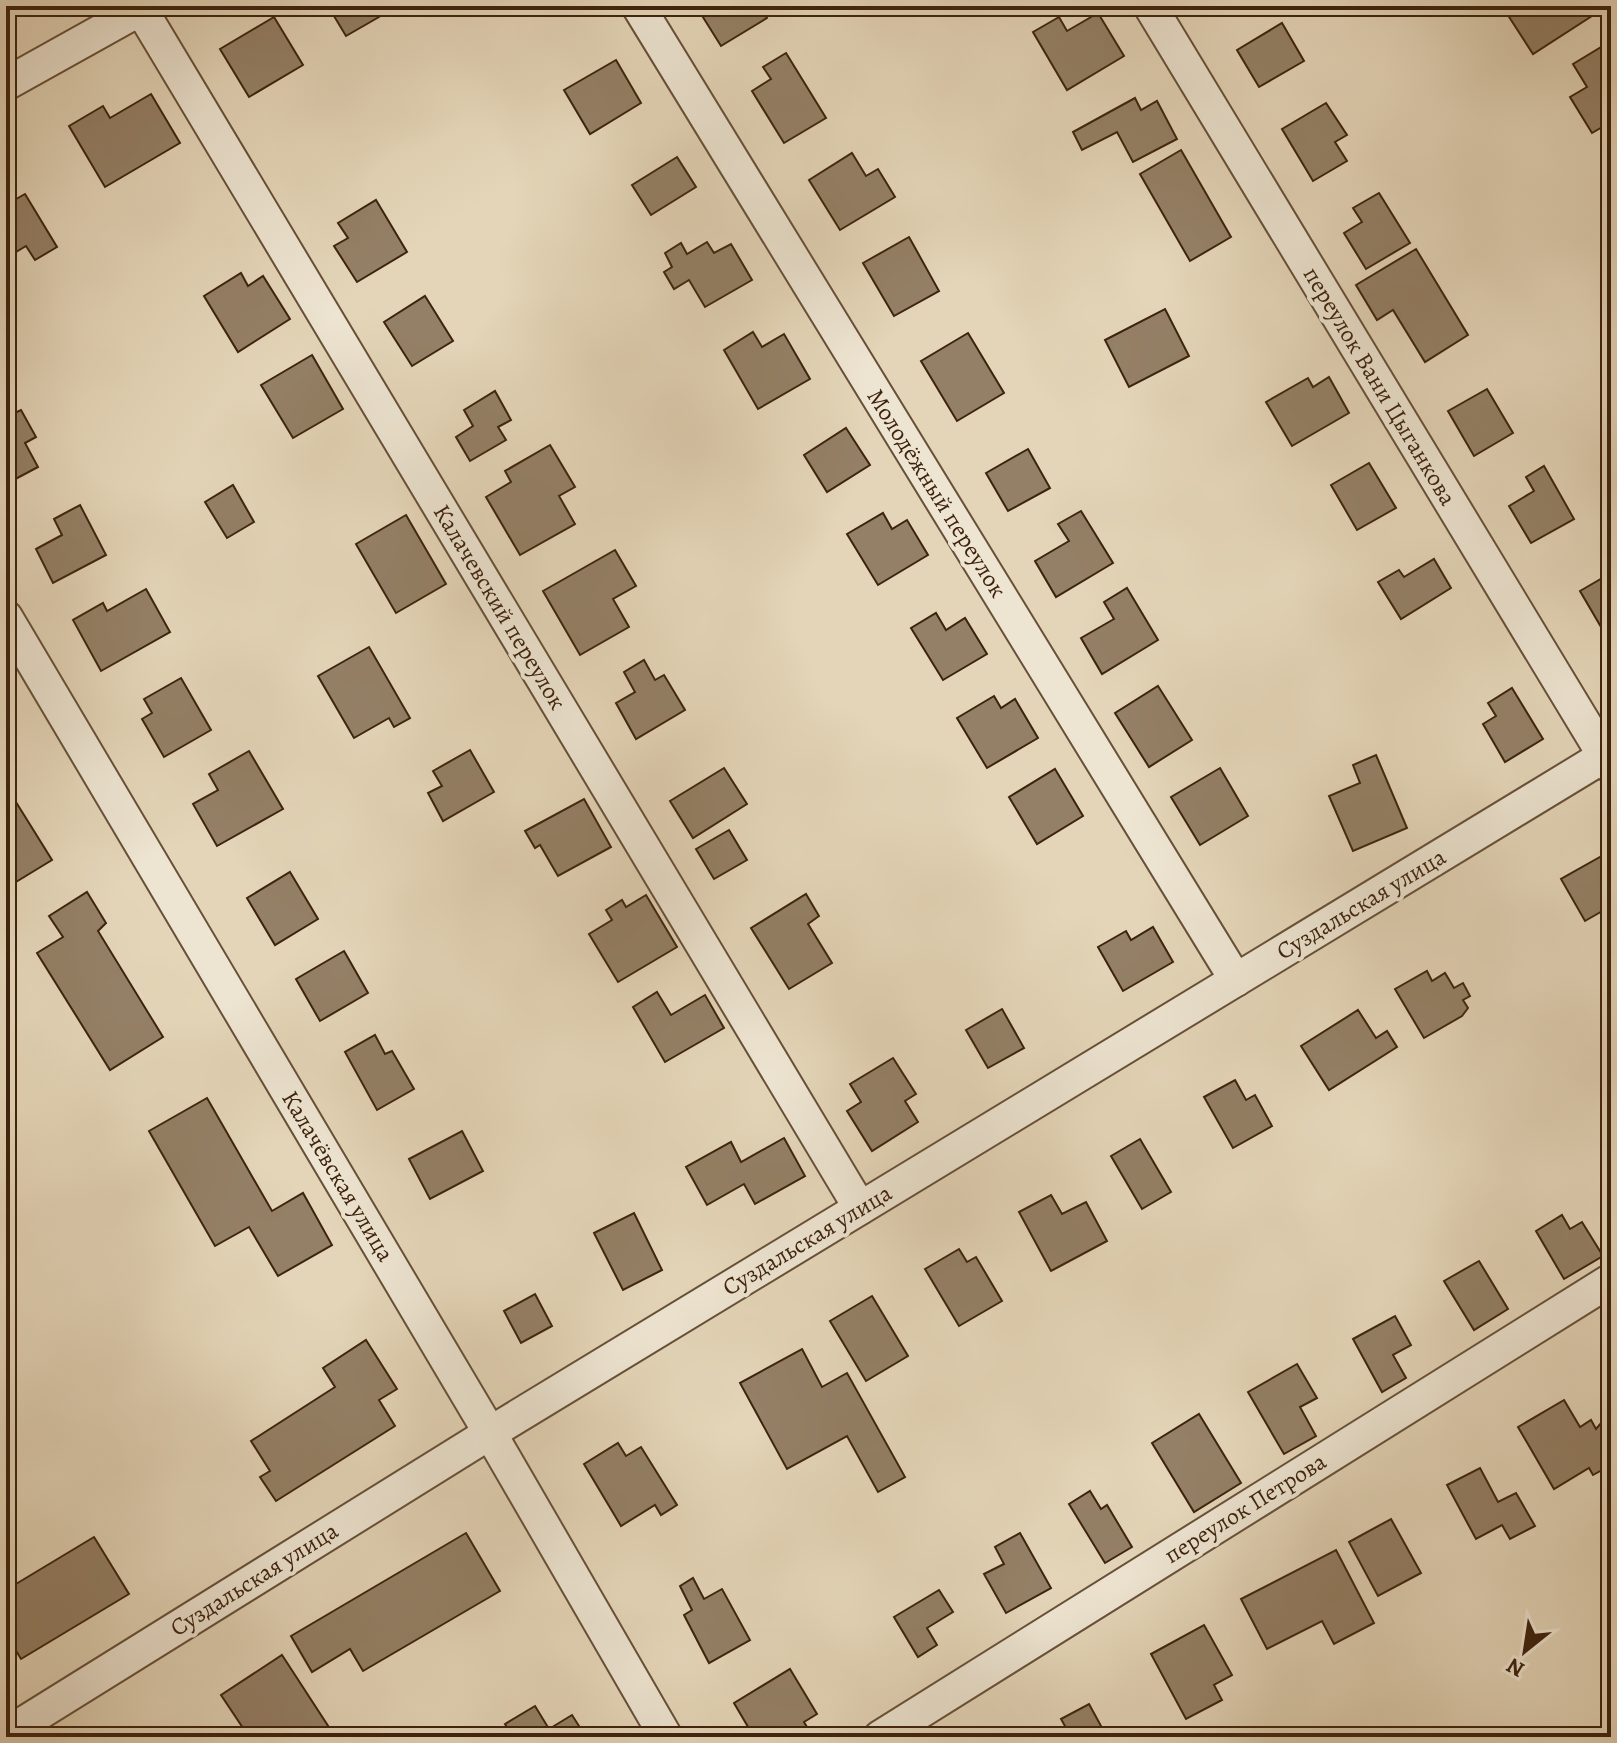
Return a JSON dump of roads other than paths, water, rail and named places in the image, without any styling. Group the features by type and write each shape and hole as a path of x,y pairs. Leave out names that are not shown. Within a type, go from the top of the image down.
{"street":[{"name":"Молодёжный переулок","path":"638,6 1236,980"},
{"name":"переулок Вани Цыганкова","path":"1150,6 1609,758"},
{"path":"6,84 142,7"},
{"name":"Калачевский переулок","path":"142,7 860,1208"},
{"name":"Калачёвская улица","path":"6,617 490,1433 666,1737"},
{"name":"Суздальская улица","path":"6,1734 490,1433 1236,980 1609,758"},
{"name":"переулок Петрова","path":"880,1737 1611,1280"}]}
